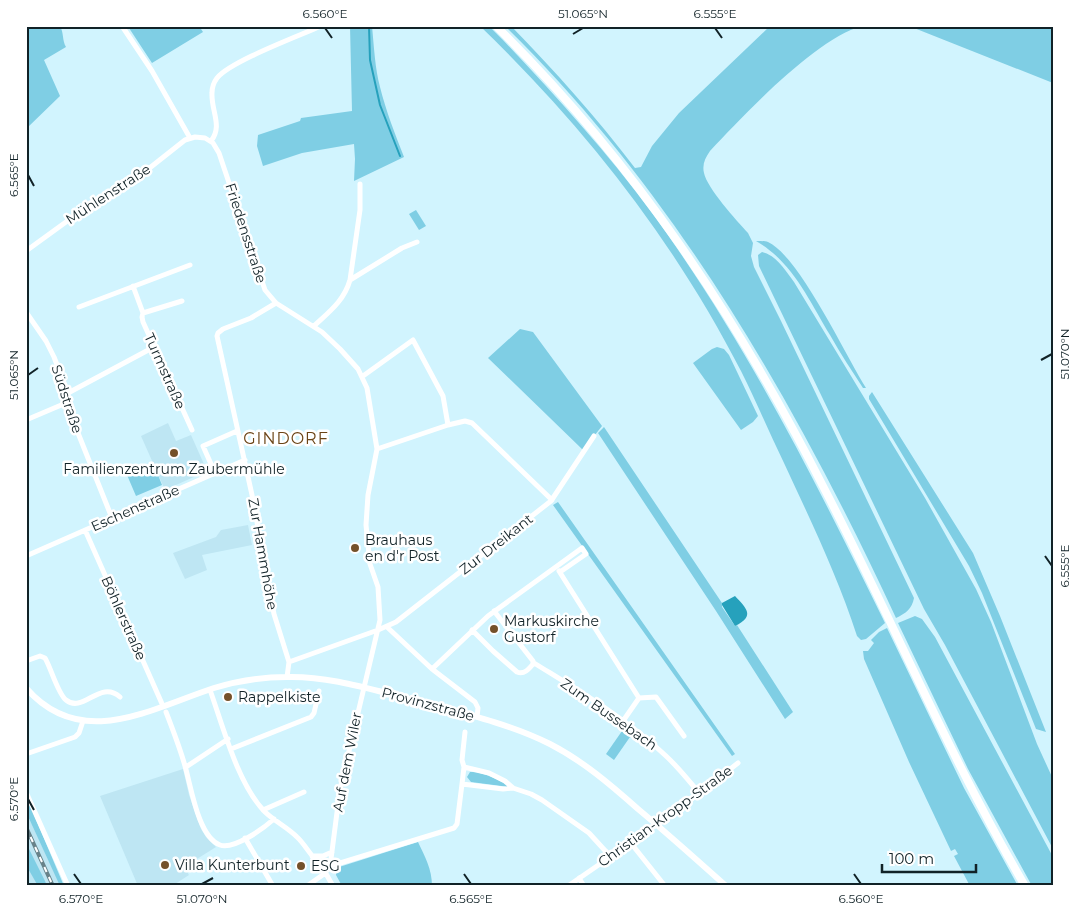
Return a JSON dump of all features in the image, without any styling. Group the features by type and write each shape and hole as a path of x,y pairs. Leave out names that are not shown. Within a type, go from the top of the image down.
{"main road":[{"path":"496,26 557,88 625,169 685,251 747,346 818,476 976,799 1025,886"}],"street":[{"path":"122,26 156,78 190,138 200,137 211,141 216,135 217,128 212,94 218,77 250,57 322,26"},
{"name":"Mühlenstraße","path":"26,251 88,206 145,172 179,144 190,138"},
{"name":"Friedensstraße","path":"211,141 220,157 263,286 276,303 314,326 346,355 363,376 368,392 377,449 368,495 366,525 370,564 378,587 380,612 378,630"},
{"path":"314,326 341,300 350,280 360,214 360,184"},
{"path":"350,280 402,248 417,242"},
{"path":"78,308 190,265"},
{"name":"Turmstraße","path":"133,286 143,313 142,320 192,430"},
{"name":"Turmstraße","path":"143,313 182,301"},
{"name":"Zur Hammhöhe","path":"276,303 251,318 223,329 218,334 237,431 245,460 274,614 289,662 287,676"},
{"name":"Südstraße","path":"26,312 49,346 68,393 66,403 112,518"},
{"path":"363,376 413,340 443,396 448,426"},
{"path":"68,393 154,346"},
{"path":"26,420 66,403"},
{"path":"377,449 465,421 474,424 552,500"},
{"path":"215,473 203,446 237,431"},
{"name":"Zur Dreikant","path":"289,662 388,627 396,622 552,500 594,436"},
{"name":"Eschenstraße","path":"26,556 245,460"},
{"name":"Böhlerstraße","path":"85,530 165,709 186,767 200,817 210,838 226,846 234,844 274,819"},
{"path":"432,669 494,611 582,548 586,554 560,572"},
{"path":"556,567 639,698"},
{"name":"Zum Bussebach","path":"494,611 534,663 623,721 666,756 700,794"},
{"path":"388,627 432,669 475,702 478,708 478,717"},
{"name":"Auf dem Wiler","path":"307,886 325,872 329,866 340,789 378,630"},
{"path":"472,630 518,673 525,672 534,663"},
{"path":"26,661 38,656 45,658 62,695 71,702 79,703 109,691 115,692 120,697"},
{"name":"Provinzstraße","path":"26,688 37,699 67,717 98,722 117,720 165,709 210,690 246,680 287,676 328,680 478,717 528,734 563,751 598,775 726,886"},
{"path":"210,690 243,778 263,810 297,837 320,864 329,866 455,828 464,767 462,760 465,732"},
{"path":"231,749 311,717 315,710 319,691"},
{"path":"639,698 656,697 684,736"},
{"path":"623,721 639,698"},
{"path":"26,754 75,737 83,721"},
{"path":"186,767 228,739"},
{"name":"Christian-Kropp-Straße","path":"568,886 700,794 738,763"},
{"path":"464,767 489,773 514,788 531,794 589,833 610,856"},
{"path":"462,784 503,789 514,788"},
{"path":"26,792 68,886"},
{"path":"263,810 304,792"},
{"path":"245,838 273,886"},
{"path":"630,842 663,885"},
{"path":"312,856 323,856 332,852"},
{"path":"325,872 333,886"},
{"path":"579,878 584,886"}],"shaded area":[{"path":"26,26 60,26 66,47 44,60 60,96 26,129"},
{"path":"126,26 199,26 203,32 152,63"},
{"path":"350,26 372,26 380,87 404,157 354,181 354,144 302,153 263,166 257,146 258,135 300,121 301,118 352,111"},
{"path":"480,26 489,26 502,39 598,145 652,213 718,311 778,413 833,517 885,623 866,639 861,640 857,636 823,548 741,371 687,276 657,231 591,145 519,64"},
{"path":"505,26 511,26 560,78 635,168 641,167 652,146 679,113 770,26 862,26 843,34 823,46 781,80 710,151 704,162 703,170 711,187 748,233 753,243 751,256 754,267 914,598 910,608 903,614 896,618 817,458 773,380 727,304 677,230 624,159 567,91"},
{"path":"909,26 1053,26 1053,83"},
{"path":"416,210 426,226 419,230 409,214"},
{"path":"756,241 768,242 780,251 794,266 821,308 866,388 863,388 799,283 780,259"},
{"path":"762,252 772,256 794,282 925,498 976,589 991,622 1037,744 1053,779 1053,849 924,609 759,266 758,255"},
{"path":"520,329 533,332 602,426 583,450 488,358"},
{"path":"717,347 724,349 729,355 758,416 741,430 693,363"},
{"path":"872,392 973,553 1046,732 1036,729 982,593 969,566 869,399"},
{"name":"Familienzentrum Zaubermühle","path":"168,423 176,441 191,435 207,471 165,490 141,436"},
{"path":"604,427 793,712 785,719 598,433"},
{"path":"154,465 162,485 136,496 127,475"},
{"path":"558,502 735,754 732,756 553,505"},
{"path":"248,525 252,545 202,555 207,570 185,579 173,553 216,537 221,530"},
{"path":"735,596 745,608 747,615 745,619 735,626 722,603"},
{"path":"915,616 922,619 935,637 1053,857 1053,886 1032,886 968,769 898,623"},
{"path":"887,628 964,788 1018,886 970,886 954,856 958,854 955,849 951,851 909,762 864,659 863,651 868,651 874,643 871,640 879,632"},
{"path":"622,731 630,737 614,760 606,754"},
{"path":"183,769 189,795 201,829 216,847 184,867 189,875 172,886 138,886 100,796"},
{"path":"470,772 485,774 510,786 471,782 467,777"},
{"path":"26,796 64,886 60,886 26,812"},
{"path":"26,812 60,886 29,886 26,879"},
{"path":"418,842 426,858 432,886 342,886 336,875 336,868"},
{"path":"26,843 47,886 38,886 26,865"}],"waterway":[{"path":"369,26 370,60 380,105 400,156"}],"railway":[{"path":"26,827 53,886"}],"place":[{"name":"Familienzentrum Zaubermühle","path":"174,453"},
{"name":"Brauhaus en d'r Post","path":"355,548"},
{"name":"Markuskirche Gustorf","path":"494,629"},
{"name":"Rappelkiste","path":"228,697"},
{"name":"Villa Kunterbunt","path":"165,865"},
{"name":"ESG","path":"301,866"}],"district":[{"name":"GINDORF","path":"286,438"}]}
